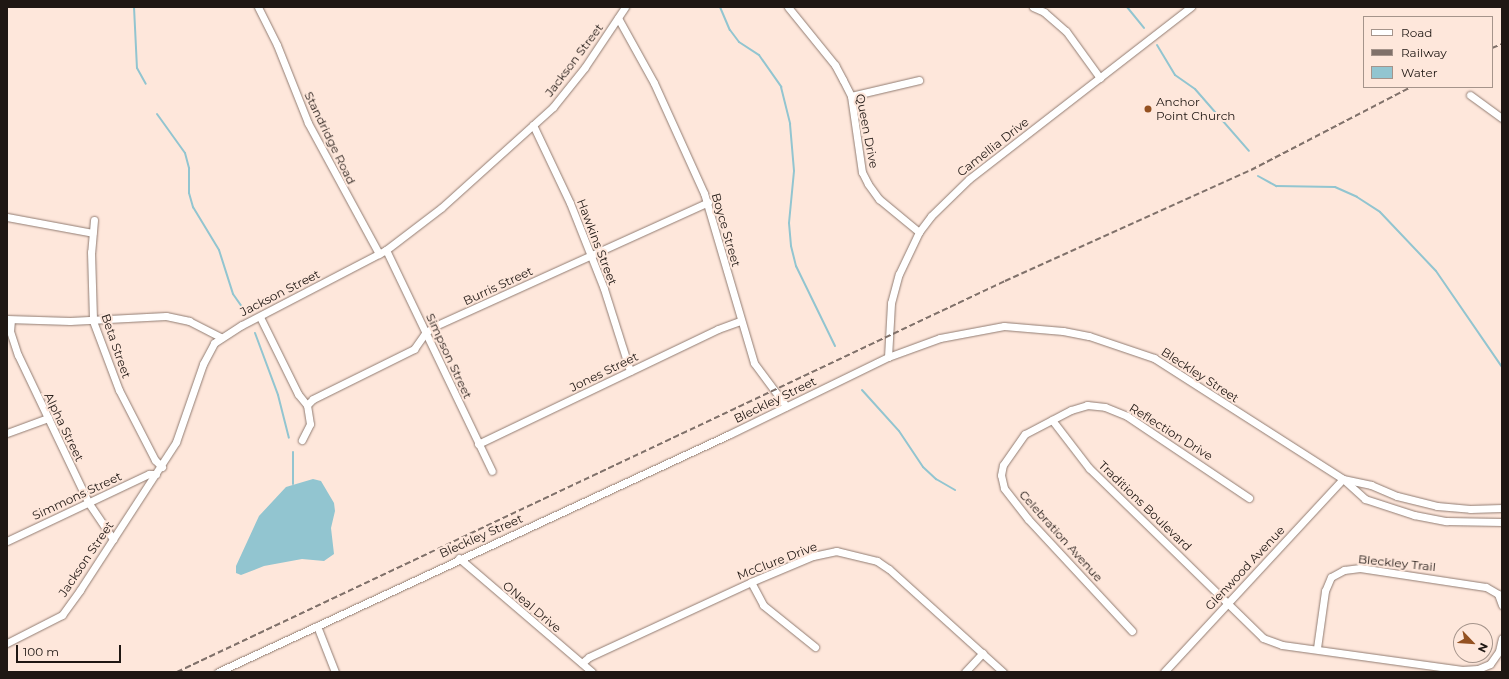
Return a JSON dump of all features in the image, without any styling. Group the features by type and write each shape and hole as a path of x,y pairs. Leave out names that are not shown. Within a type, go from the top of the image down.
{"street":[{"name":"Standridge Road","path":"258,7 277,45 308,123 379,254"},
{"name":"Jackson Street","path":"7,642 62,615 162,467 183,425 208,352 221,337 386,250 441,208 533,125 571,85 625,7"},
{"name":"Queen Drive","path":"788,7 836,65 851,96 862,172 879,199 919,232"},
{"path":"1033,7 1044,12 1066,31 1100,78"},
{"name":"Camellia Drive","path":"888,357 891,303 907,254 919,232 946,200 969,179 1190,7"},
{"name":"Boyce Street","path":"618,18 654,82 708,202 740,321 754,363 786,406"},
{"path":"851,96 919,80"},
{"path":"1470,95 1502,118"},
{"name":"Hawkins Street","path":"533,125 547,152 590,254 630,371"},
{"name":"Burris Street","path":"307,405 313,399 414,348 425,333 590,254 708,202"},
{"path":"7,217 93,233"},
{"name":"Beta Street","path":"94,220 91,266 93,321 119,390 155,460 162,467"},
{"name":"Simpson Street","path":"386,250 492,471"},
{"path":"9,319 93,321 166,316 189,322 221,337"},
{"path":"260,317 298,394 307,405 310,424 302,440"},
{"name":"Alpha Street","path":"9,319 10,331 18,356 88,502 112,539"},
{"name":"Jones Street","path":"478,444 630,371 740,321"},
{"name":"Bleckley Street","path":"218,672 888,357 940,338 1004,326 1063,330 1089,336 1154,358 1343,479 1365,499 1414,515 1446,521 1502,522"},
{"name":"Reflection Drive","path":"1052,420 1087,405 1105,407 1127,416 1249,498"},
{"path":"7,433 48,418"},
{"name":"Traditions Boulevard","path":"1052,420 1089,468 1228,602"},
{"name":"Celebration Avenue","path":"1052,420 1025,434 1011,451 1003,465 1001,475 1004,488 1028,519 1132,631"},
{"name":"Simmons Street","path":"7,541 149,474 156,474"},
{"name":"Bleckley Street","path":"1343,479 1371,485 1397,496 1437,506 1470,509 1502,508"},
{"name":"Glenwood Avenue","path":"1164,672 1343,479"},
{"name":"McClure Drive","path":"582,663 589,657 751,582 813,556 836,551 877,561 889,569 1003,672"},
{"name":"ONeal Drive","path":"459,558 592,672"},
{"name":"Bleckley Trail","path":"1317,648 1325,591 1331,577 1344,570 1360,568 1486,587 1498,594 1502,605"},
{"path":"751,582 763,605 815,647"},
{"path":"1228,602 1263,638 1282,645 1317,648 1462,670 1478,669 1490,664 1499,651 1502,638"},
{"path":"317,626 335,672"},
{"path":"965,672 983,654"}],"water":[{"path":"313,479 321,481 334,503 335,511 331,528 334,554 324,561 302,559 264,566 241,575 236,573 236,566 259,516 286,487"}],"waterway":[{"path":"134,7 137,68 146,84"},
{"path":"720,7 730,30 739,42 759,55 781,87 790,124 794,171 789,223 791,246 796,266 835,346"},
{"path":"1127,7 1144,28"},
{"path":"1157,45 1175,75 1195,89 1249,151"},
{"path":"157,114 185,153 189,168 189,193 193,207 219,250 233,294 244,310"},
{"path":"1258,176 1276,186 1335,187 1357,197 1380,212 1436,271 1502,367"},
{"path":"255,333 278,395 289,438"},
{"path":"862,390 899,431 923,467 936,479 955,490"},
{"path":"293,452 293,484"}],"railway":[{"path":"1493,48 1502,44"},
{"path":"177,672 1005,281 1251,170 1409,88"}],"place":[{"name":"Anchor Point Church","path":"1148,109"}]}
